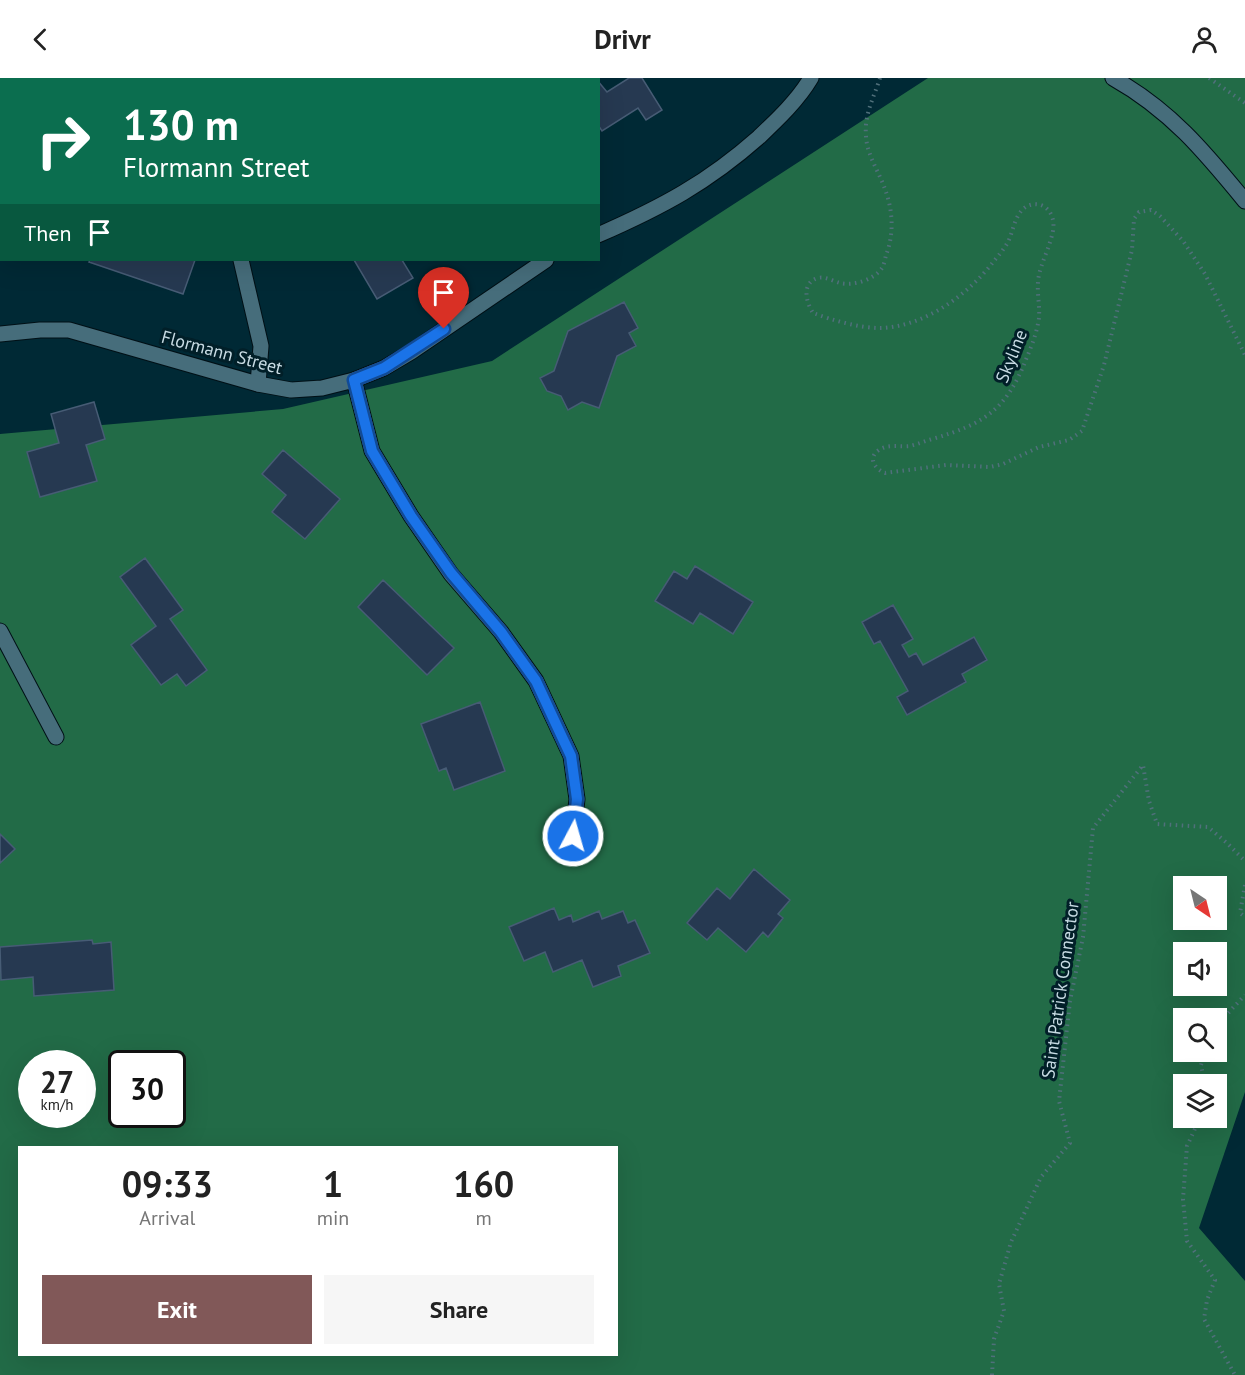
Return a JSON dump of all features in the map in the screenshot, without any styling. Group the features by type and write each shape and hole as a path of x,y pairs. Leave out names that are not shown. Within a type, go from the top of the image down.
{"street":[{"path":"600,234 680,196 712,176 774,123 811,78"},
{"path":"1113,78 1157,106 1207,154 1245,201"},
{"path":"241,261 261,346 258,384"},
{"name":"Flormann Street","path":"0,334 69,330 258,384 291,390 322,388 354,380 384,368 545,261"},
{"path":"354,380 372,451 411,516 451,573 501,632 536,681 571,756 577,799 573,836"},
{"path":"0,631 56,737"}],"path":[{"name":"Skyline","path":"880,78 867,113 866,139 890,207 892,231 890,246 882,269 862,281 843,284 817,278 811,282 806,297 813,313 877,328 895,327 911,322 948,304 964,293 979,278 1008,242 1017,218 1024,208 1034,204 1042,205 1053,218 1054,229 1040,268 1037,284 1039,318 1035,337 1016,385 1008,397 986,417 955,433 913,445 886,447 878,450 873,457 873,464 878,470 885,473 946,465 990,467 1003,464 1039,447 1069,440 1082,430 1104,365 1132,250 1134,219 1139,212 1151,210 1160,216 1183,241 1205,274 1245,355"},
{"path":"1209,78 1245,103"},
{"name":"Saint Patrick Connector","path":"992,1375 994,1339 1004,1311 999,1284 1011,1242 1041,1177 1070,1143 1059,1101 1068,1011 1083,937 1094,828 1143,765 1149,801 1157,824 1208,827 1245,861"},
{"path":"1245,885 1240,913 1245,917"},
{"path":"1227,1014 1245,995"},
{"path":"1195,1128 1187,1146 1183,1199 1187,1241 1215,1280 1207,1300 1204,1319 1235,1375"}],"green space":[{"path":"928,78 1245,78 1245,1092 1199,1228 1245,1281 1245,1375 0,1375 0,434 283,409 492,361"}],"building":[{"path":"629,78 642,78 662,110 646,120 638,108 602,131 600,128 600,84 607,92"},
{"path":"90,261 195,261 183,294"},
{"path":"355,261 403,261 413,278 377,299"},
{"path":"624,302 638,328 629,333 636,346 617,356 599,408 582,402 568,410 561,396 547,391 540,378 554,371 568,331"},
{"path":"94,402 105,439 86,445 97,481 40,497 27,452 59,443 51,414"},
{"path":"283,450 340,499 305,539 272,512 286,495 262,474"},
{"path":"145,558 183,610 170,619 207,670 186,686 177,674 161,685 131,645 156,626 120,577"},
{"path":"695,566 753,602 733,634 700,613 693,624 655,601 674,571 687,579"},
{"path":"383,580 454,648 427,675 358,607"},
{"path":"893,605 913,639 902,645 909,657 916,653 923,665 974,637 987,660 962,674 966,682 907,715 897,697 908,691 880,641 874,644 862,622"},
{"path":"480,702 505,771 454,790 446,768 439,771 421,724"},
{"path":"0,834 15,849 0,863"},
{"path":"754,869 790,900 778,914 783,918 768,937 763,932 746,952 718,928 707,940 687,923 717,888 730,899"},
{"path":"554,908 559,920 571,915 573,922 599,911 602,919 623,911 628,923 635,920 650,953 618,966 621,976 593,987 582,960 553,972 545,952 524,961 509,927"},
{"path":"92,940 93,944 111,942 114,990 34,996 33,977 1,980 0,947"}],"route":[{"path":"444,329 384,368 354,380 372,451 411,516 451,573 501,632 536,681 571,756 577,799 573,836"}]}
